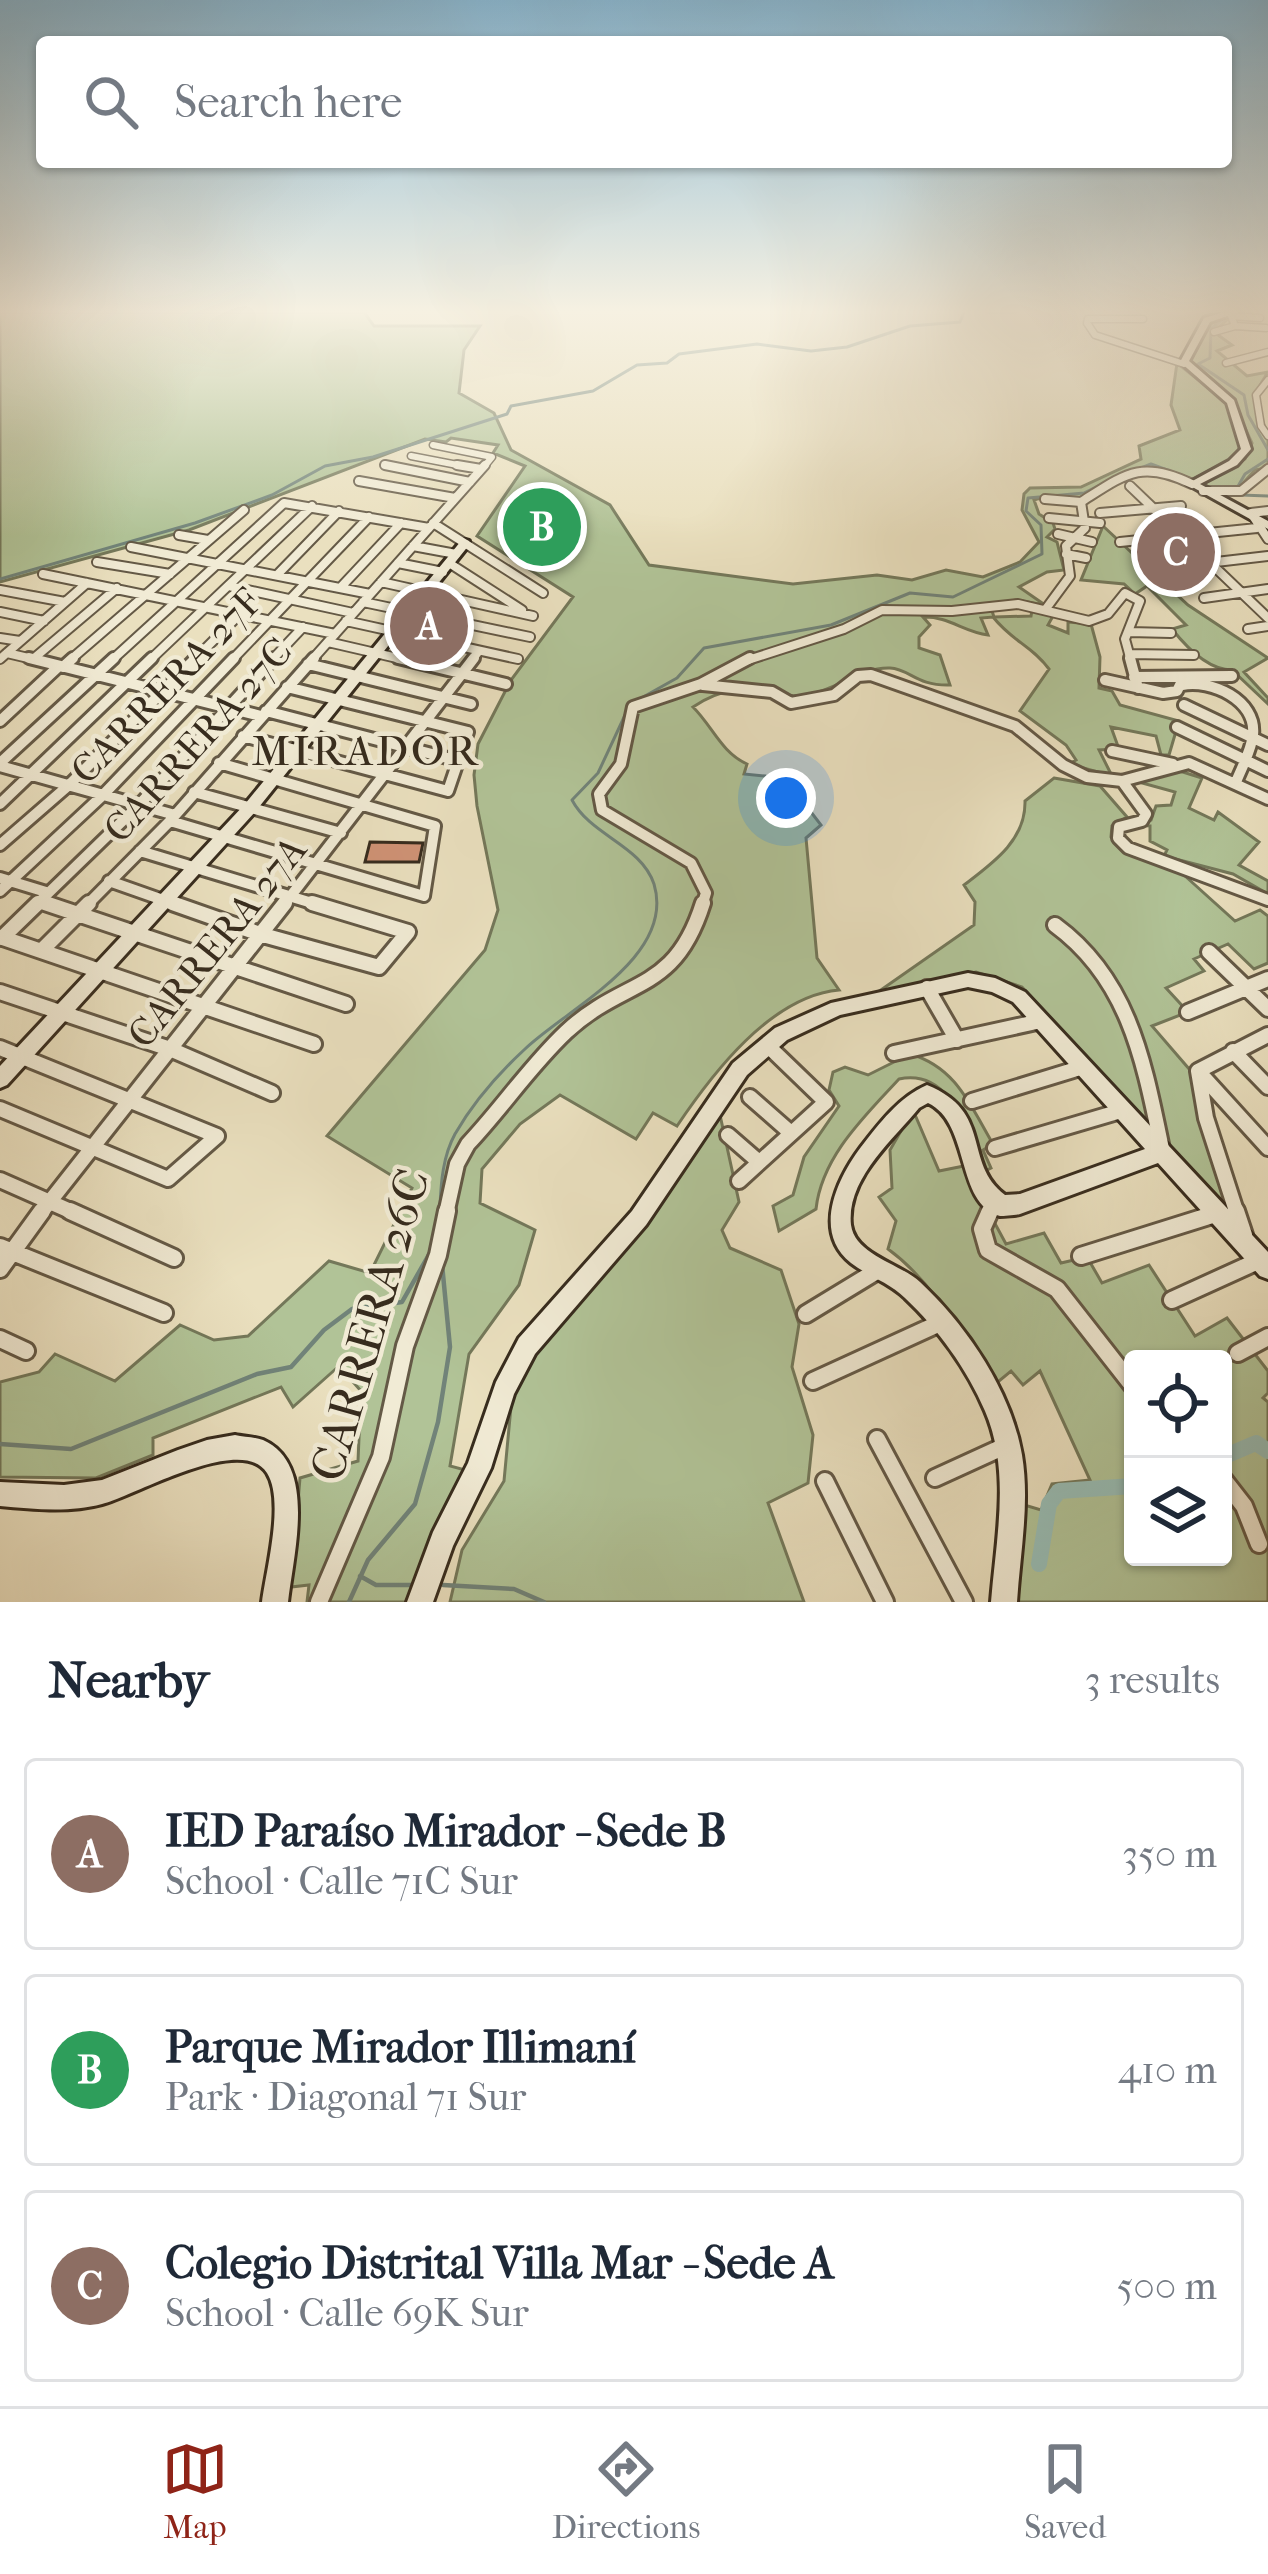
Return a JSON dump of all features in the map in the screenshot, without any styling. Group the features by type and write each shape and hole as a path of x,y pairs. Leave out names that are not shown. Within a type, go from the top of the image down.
{"street":[{"path":"1198,484 1236,461 1247,445 1232,404 1211,387"},
{"path":"1257,391 1261,387"},
{"path":"1257,391 1268,394"},
{"path":"1257,391 1261,426 1268,436"},
{"name":"CARRERA 27C","path":"41,951 172,818 491,458 434,445"},
{"path":"411,456 481,469"},
{"path":"385,465 470,482"},
{"path":"1046,499 1081,502 1147,466 1198,484 1251,512 1268,539"},
{"path":"1198,484 1240,491 1268,469"},
{"path":"359,481 455,498"},
{"path":"1130,486 1268,622 1248,629"},
{"path":"1045,610 1068,580 1067,543 1085,529 1081,502"},
{"path":"219,763 435,826 424,896 0,765 93,674 284,503 431,525 453,558 529,615 381,582"},
{"path":"0,804 312,506"},
{"path":"1048,518 1084,521 1181,506"},
{"path":"0,721 244,510"},
{"name":"CARRERA 27F","path":"278,574 339,511"},
{"path":"1251,512 1268,511"},
{"name":"CARRERA 27F","path":"3,883 104,795 370,517"},
{"path":"341,587 401,523"},
{"path":"1120,542 1262,527"},
{"path":"1058,534 1092,542"},
{"path":"179,536 208,540"},
{"path":"413,546 543,593"},
{"path":"131,547 341,587 412,612 530,637"},
{"path":"1066,554 1086,558"},
{"path":"1173,567 1268,556"},
{"path":"398,563 453,558"},
{"path":"0,1079 250,808 453,558"},
{"path":"97,562 170,574"},
{"path":"43,574 303,627 378,653 506,684"},
{"path":"4,656 87,583"},
{"path":"229,586 395,632 518,659"},
{"path":"33,659 117,588"},
{"path":"1204,598 1268,590"},
{"path":"1,591 65,602"},
{"path":"701,684 761,653 844,629 895,608 952,611 1018,604 1078,621 1101,618 1119,594 1130,593 1140,602 1125,639 1136,682"},
{"path":"0,612 44,621"},
{"path":"0,845 68,785 241,613"},
{"path":"303,627 140,805 1,938 314,1044"},
{"path":"1129,632 1171,633"},
{"path":"0,638 20,641"},
{"name":"CARRERA 27A","path":"0,1269 6,1250 237,968 479,651"},
{"path":"1129,654 1194,655"},
{"path":"4,656 319,724 459,761"},
{"path":"308,664 472,704"},
{"path":"701,684 772,692 791,703 834,695 858,676 871,675 1015,726 1080,774 1122,781 1177,765"},
{"path":"1178,681 1232,676"},
{"path":"1106,680 1197,681 1225,691 1252,722 1237,782"},
{"path":"1136,682 1170,693 1178,681"},
{"name":"CARRERA 26C","path":"319,1602 382,1457 405,1346 435,1264 457,1164 468,1144 570,1028 659,979 680,959 698,927 706,893 691,863 602,809 599,794 621,764 633,707 701,684"},
{"path":"243,736 448,791 468,732 287,687"},
{"path":"1184,705 1268,745"},
{"path":"1177,727 1268,771"},
{"path":"1112,751 1202,766 1268,800"},
{"path":"1122,781 1146,815 1121,824 1118,838 1128,851 1243,886 1268,900"},
{"path":"194,792 341,833"},
{"path":"109,881 263,935 379,967 408,932 140,851"},
{"path":"3,883 76,915 346,1004"},
{"path":"1055,926 1093,957 1128,1016 1162,1152"},
{"path":"1209,952 1268,1009"},
{"path":"1188,1012 1268,979"},
{"path":"420,1602 442,1541 479,1468 504,1390 527,1346 605,1261 700,1131 730,1081 767,1045 823,1011 968,980 995,985 1019,997 1045,1020 1259,1259"},
{"path":"927,988 957,1040"},
{"path":"0,992 170,1049 272,1093"},
{"path":"893,1052 1045,1020"},
{"path":"1198,1071 1268,1035"},
{"path":"739,1181 826,1102 767,1045"},
{"path":"0,1048 218,1136 168,1179 0,1109"},
{"path":"1234,1051 1268,1087"},
{"path":"972,1101 1086,1066"},
{"path":"1198,1071 1268,1148"},
{"path":"1198,1071 1206,1118 1259,1259"},
{"path":"1004,1602 1011,1470 1008,1444 984,1388 914,1290 851,1250 841,1224 842,1198 849,1181 912,1102 927,1094 944,1100 958,1117 983,1187 994,1202 1015,1205 1162,1152"},
{"path":"750,1097 791,1133"},
{"path":"995,1148 1124,1110"},
{"path":"728,1135 759,1162"},
{"path":"0,1180 174,1258"},
{"path":"994,1202 982,1229 988,1250 1057,1289 1124,1375"},
{"path":"1081,1256 1215,1214"},
{"path":"6,1250 164,1313"},
{"path":"1172,1300 1259,1259"},
{"path":"806,1314 883,1268"},
{"path":"813,1381 940,1323"},
{"path":"1238,1353 1268,1337"},
{"path":"0,1340 26,1351"},
{"path":"877,1438 964,1602"},
{"path":"935,1478 1008,1444"},
{"path":"0,1494 60,1498 92,1494 233,1445 260,1450 270,1458 285,1489 274,1602"},
{"path":"825,1480 885,1602"},
{"path":"1232,1491 1244,1506 1259,1544"}],"green space":[{"path":"0,387 460,387 459,393 494,413 511,450 610,505 649,565 793,584 877,575 912,580 946,570 983,577 1020,562 1039,542 1022,510 1024,494 1030,488 1081,487 1141,459 1139,446 1180,430 1171,405 1174,387 1207,387 1226,402 1243,440 1235,457 1189,481 1143,468 1082,497 1034,500 1039,514 1053,523 1055,529 1047,537 1057,542 1064,570 1047,572 1019,587 1045,605 1016,600 990,605 994,617 1031,616 1032,610 1053,616 1048,625 1068,633 1068,622 1091,624 1100,657 1099,688 1112,691 1120,705 1179,721 1169,755 1161,755 1156,736 1111,727 1119,749 1099,750 1112,776 1069,764 1076,760 1066,745 1020,711 1049,669 993,617 981,618 988,635 923,617 930,625 919,637 919,648 940,655 950,685 929,683 897,669 879,669 811,694 741,690 693,707 724,746 747,764 744,774 765,776 774,811 811,812 821,825 806,838 817,958 839,990 814,995 767,1022 726,1062 677,1126 653,1113 636,1139 560,1095 520,1124 482,1169 480,1203 535,1230 519,1285 469,1354 450,1466 469,1471 416,1602 307,1602 309,1585 291,1587 300,1478 358,1461 361,1391 339,1366 293,1407 281,1387 153,1438 153,1455 96,1478 0,1477 0,1382 39,1372 55,1354 115,1381 180,1325 214,1340 248,1336 329,1261 370,1273 412,1188 327,1136 485,950 498,910 477,806 478,744 511,680 573,597 477,536 525,466 493,453 498,445 425,439 189,530 0,582"},
{"path":"1218,387 1259,387 1254,395 1268,437 1268,468 1255,470 1237,490 1202,485 1245,459 1252,443 1231,398"},
{"path":"1103,526 1188,605 1268,658 1244,672 1268,704 1232,670 1207,662 1192,650 1172,629 1186,625 1147,586 1135,594 1124,584 1081,580"},
{"path":"1170,768 1202,778 1189,808 1214,820 1218,812 1259,842 1239,865 1268,881 1268,894 1233,874 1164,856 1167,850 1150,841 1150,826 1138,825 1151,820 1156,806 1171,805 1175,792 1135,781"},
{"path":"1054,778 1100,786 1127,817 1112,826 1111,837 1128,854 1174,866 1235,921 1260,910 1268,916 1268,963 1254,969 1228,944 1194,959 1204,971 1166,988 1188,1012 1152,1026 1190,1070 1200,1117 1237,1227 1022,987 976,972 878,992 974,925 975,902 964,885 1006,849 1020,827 1025,801"},
{"path":"910,1054 939,1068 960,1089 993,1144 983,1150 991,1168 983,1172 945,1094 917,1078 899,1079 836,1154 816,1209 779,1231 773,1206 793,1195 804,1157 839,1106 829,1090 833,1072 845,1067 868,1075"},
{"path":"913,1110 939,1171 964,1166 1006,1244 1044,1233 1061,1263 1087,1257 1102,1283 1149,1265 1195,1336 1227,1318 1268,1371 1268,1393 1263,1398 1268,1402 1268,1602 1016,1602 1021,1504 1041,1510 1052,1484 1090,1480 1040,1371 1023,1385 1011,1371 993,1386 934,1295 888,1249 896,1221 879,1197 892,1188 890,1150"},
{"path":"720,1115 739,1202 722,1230 730,1248 781,1270 799,1324 792,1367 813,1435 808,1483 768,1503 804,1602 450,1602 462,1550 504,1481 512,1396 538,1343 624,1250"}],"building":[{"path":"370,842 423,843 419,862 365,862"}],"waterway":[{"path":"0,579 195,523 272,495 325,466 373,457 507,414 511,406 600,387"},
{"path":"1232,387 1244,395 1248,415 1268,450"},
{"path":"1237,488 1245,474 1268,459"},
{"path":"1126,474 1151,464 1194,480"},
{"path":"636,701 677,678 704,648 831,625 910,593 953,597 1042,554 1041,525 1026,511 1028,498 1084,493 1112,479"},
{"path":"1241,495 1268,496"},
{"path":"440,1206 448,1151 478,1100 525,1049 614,978 649,935 657,910 648,871 591,823 572,800 598,773 626,713"},
{"path":"0,1444 71,1449 257,1374 291,1367 324,1330 352,1309 402,1302 431,1251"},
{"path":"361,1576 368,1560 415,1504 438,1422 450,1347 442,1264"},
{"path":"1232,1453 1256,1443 1268,1451"},
{"path":"1039,1564 1049,1504 1059,1491 1124,1487"},
{"path":"349,1602 361,1576"},
{"path":"361,1576 376,1585 414,1585"},
{"path":"443,1585 514,1589 544,1602"}],"place":[{"name":"Parque Mirador Illimaní","path":"542,527"},
{"name":"Colegio Distrital Villa Mar - Sede A","path":"1176,552"},
{"name":"IED Paraíso Mirador - Sede B","path":"429,626"}],"district":[{"name":"MIRADOR","path":"366,751"}]}
